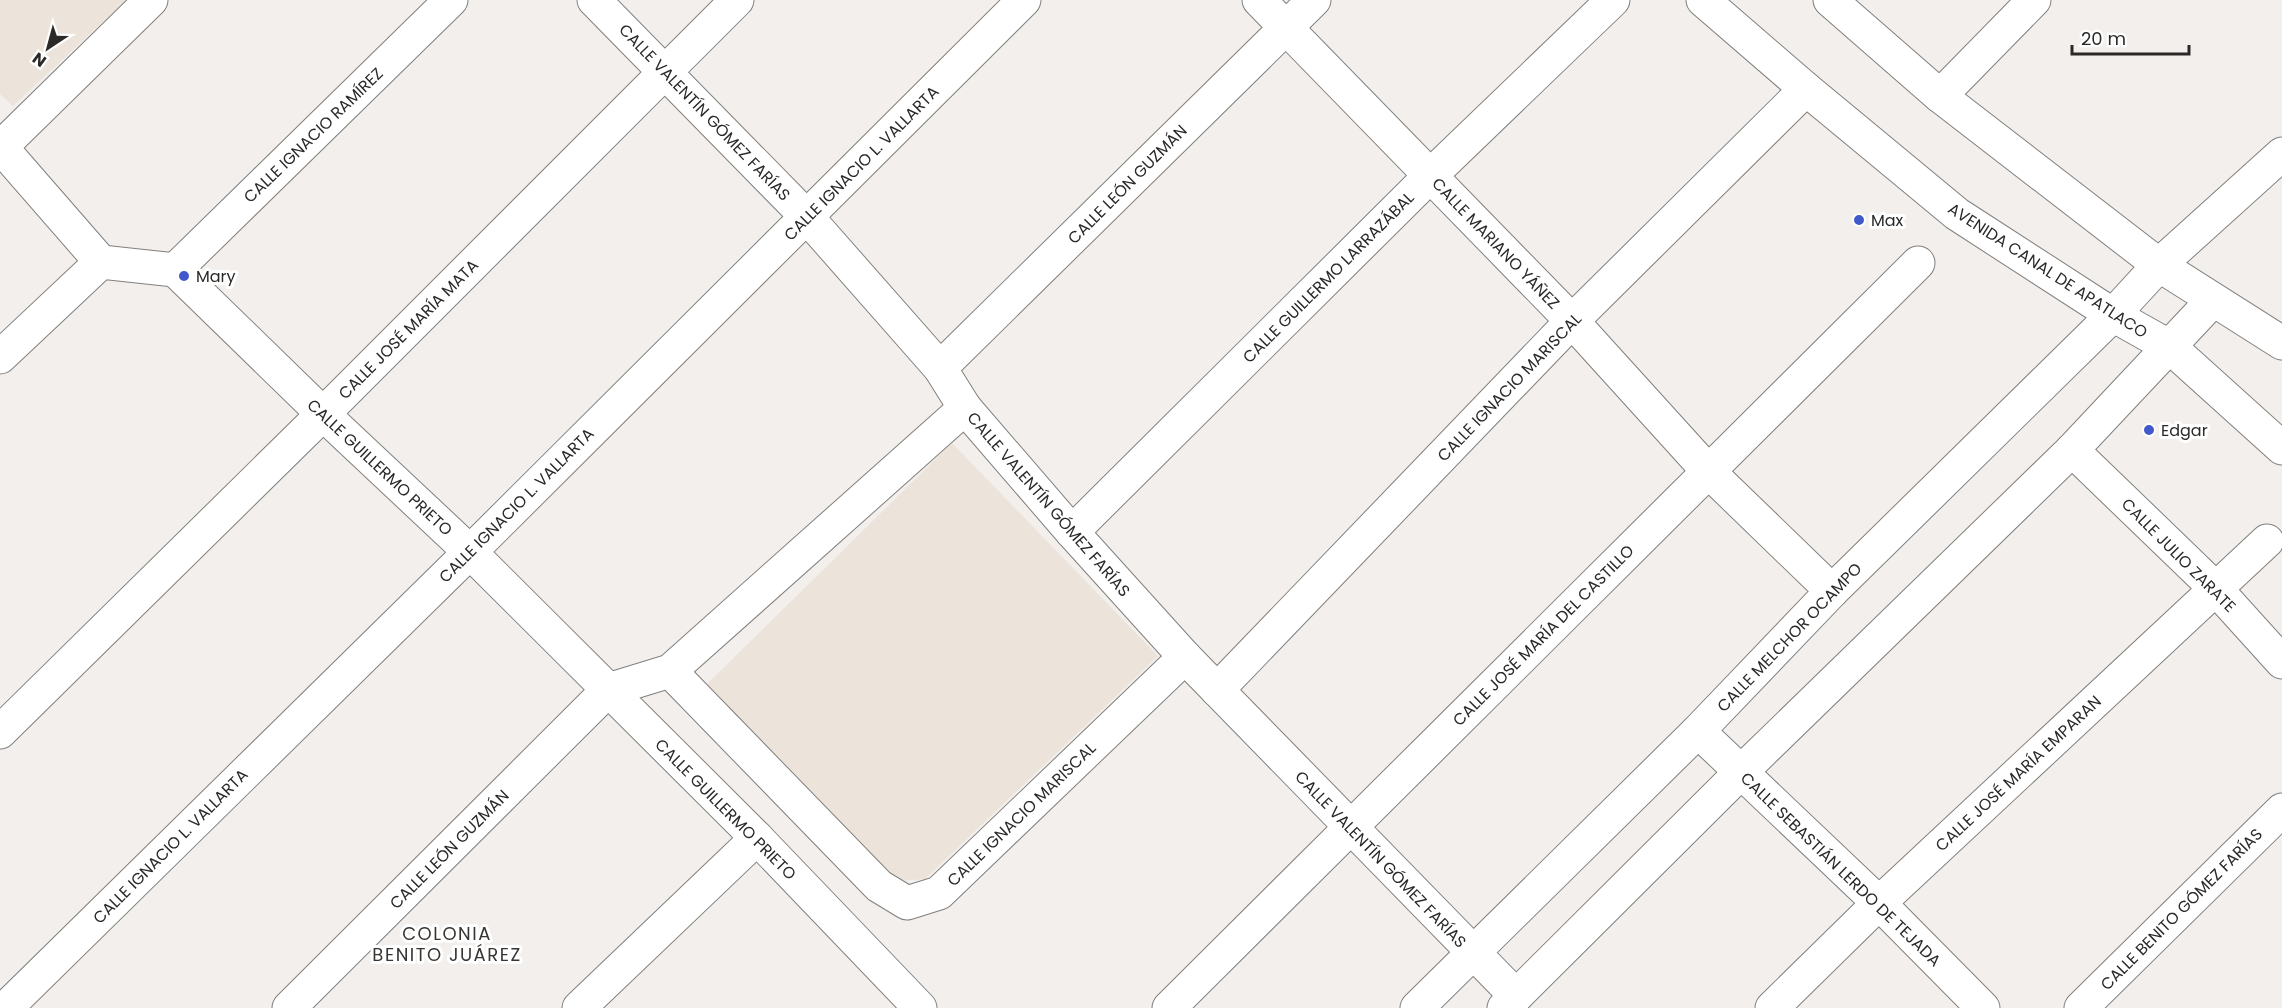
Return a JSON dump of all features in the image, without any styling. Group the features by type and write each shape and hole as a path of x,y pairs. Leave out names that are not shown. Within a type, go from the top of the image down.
{"street":[{"path":"151,0 0,147 101,262 175,270"},
{"name":"CALLE IGNACIO RAMÍREZ","path":"175,270 451,0"},
{"name":"CALLE VALENTÍN GÓMEZ FARÍAS","path":"594,0 807,217 940,368 965,408 1072,532 1185,657 1472,953 1510,1002"},
{"name":"CALLE JOSÉ MARÍA MATA","path":"0,732 323,414 737,0"},
{"name":"CALLE IGNACIO L. VALLARTA","path":"6,1008 470,552 1024,0"},
{"name":"CALLE MARIANO YÁÑEZ","path":"1259,0 1572,321 1708,471 1832,591"},
{"name":"CALLE LEÓN GUZMÁN","path":"940,368 1314,0"},
{"name":"CALLE GUILLERMO LARRAZÁBAL","path":"1072,532 1430,176 1613,0"},
{"name":"AVENIDA CANAL DE APATLACO","path":"1702,0 1957,214 2113,315 2170,347 2282,448"},
{"path":"1830,0 1940,96 2159,265 2213,300 2281,339"},
{"path":"1940,96 2034,0"},
{"name":"CALLE IGNACIO MARISCAL","path":"1218,690 1572,321 1806,89"},
{"name":"CALLE MELCHOR OCAMPO","path":"1417,1008 1698,731 1832,591 2113,315 2159,265 2282,154"},
{"path":"0,357 101,262"},
{"name":"CALLE JOSÉ MARÍA DEL CASTILLO","path":"1169,1008 1918,263"},
{"name":"CALLE GUILLERMO PRIETO","path":"175,270 323,414 470,552 757,838 901,1002"},
{"path":"1510,1002 1741,772 2072,450 2213,300"},
{"path":"608,690 670,671 965,408"},
{"name":"CALLE JULIO ZARATE","path":"2072,450 2216,590 2282,662"},
{"name":"CALLE JOSÉ MARÍA EMPARAN","path":"1772,1008 1879,903 2267,541"},
{"name":"CALLE IGNACIO MARISCAL","path":"670,671 879,886 907,903 939,893 1185,657"},
{"name":"CALLE LEÓN GUZMÁN","path":"289,1008 608,690"},
{"name":"CALLE SEBASTIÁN LERDO DE TEJADA","path":"1698,731 1879,903 1983,1008"},
{"name":"CALLE BENITO GÓMEZ FARÍAS","path":"2081,1008 2282,810"},
{"path":"579,1008 757,838"}],"shaded area":[{"path":"0,0 126,0 13,106 0,94"},
{"path":"952,443 1158,656 925,879 898,881 891,879 702,689"}],"place":[{"name":"Max","path":"1859,220"},
{"name":"Mary","path":"184,276"},
{"name":"Edgar","path":"2149,430"}],"district":[{"name":"COLONIA BENITO JUÁREZ","path":"447,944"}]}
